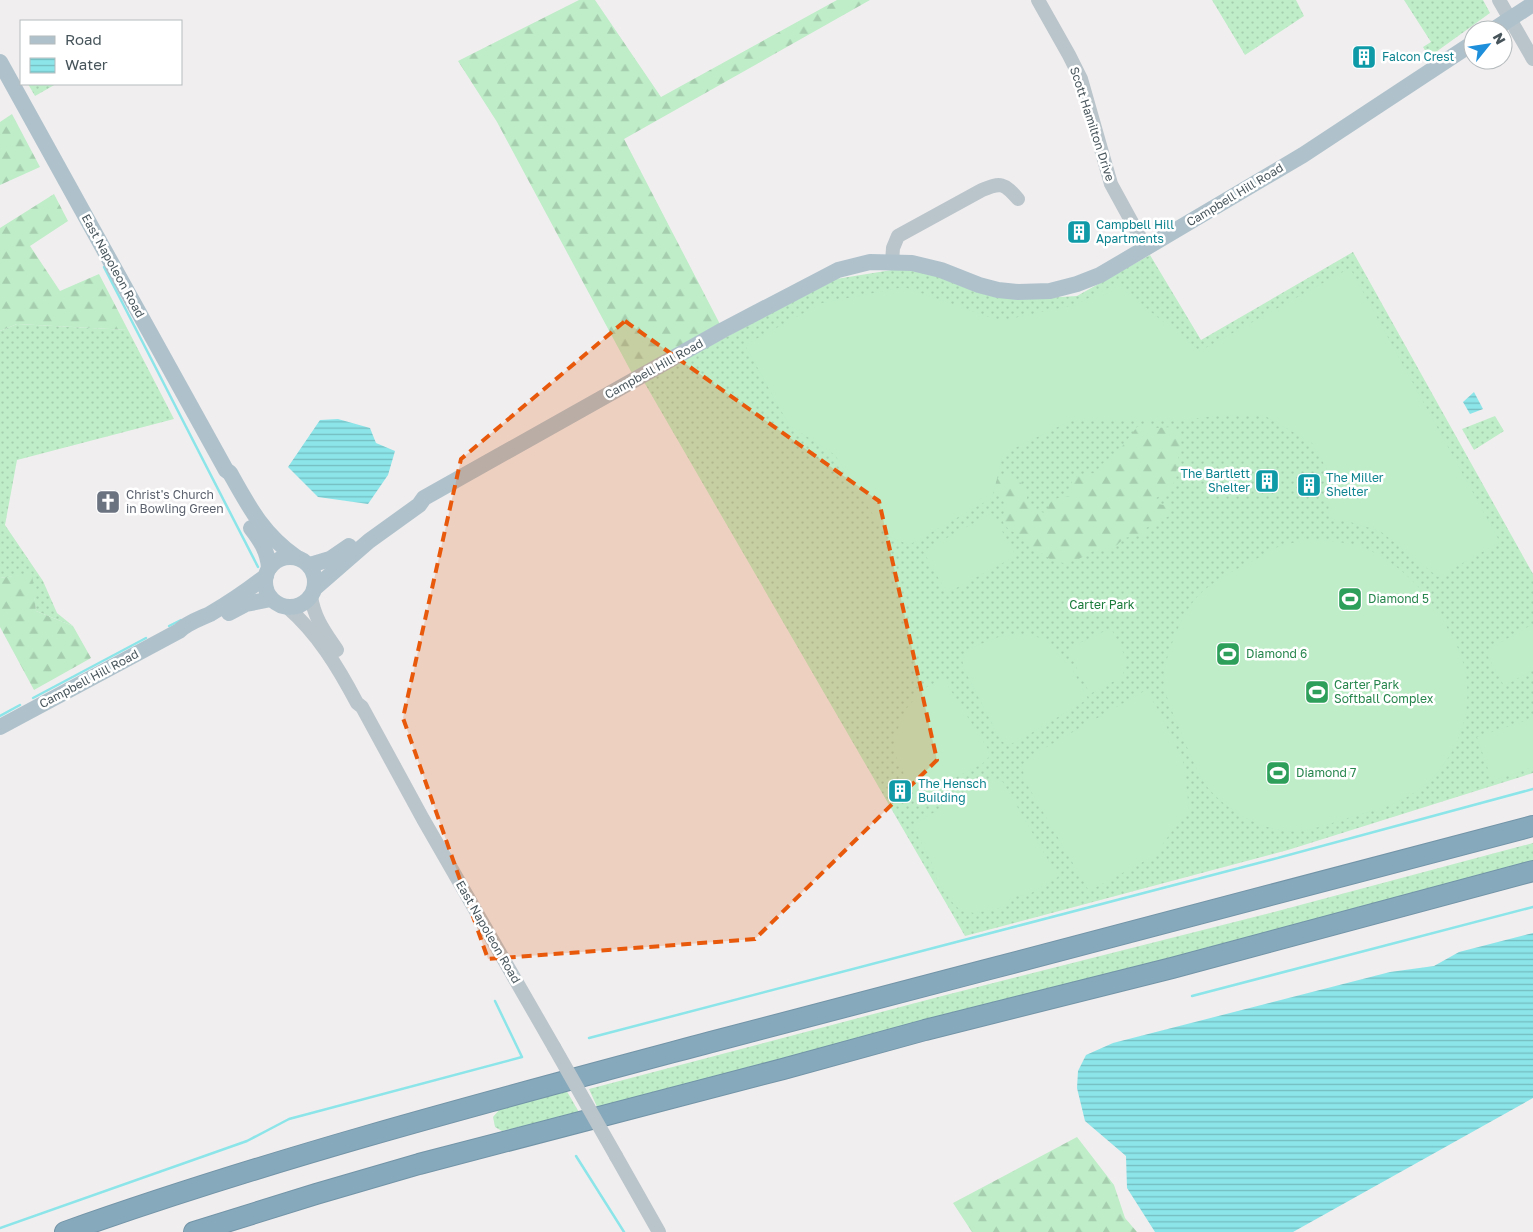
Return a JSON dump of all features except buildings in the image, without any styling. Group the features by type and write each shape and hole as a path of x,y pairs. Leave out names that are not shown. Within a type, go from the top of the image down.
{"highway":[{"path":"1492,837 1533,822"},
{"path":"64,1232 243,1172 423,1119 996,966 1533,826"},
{"path":"194,1232 419,1164 773,1072 924,1030 1172,968 1533,873"}],"main road":[{"path":"1510,19 1533,4"},
{"name":"Campbell Hill Road","path":"313,592 363,546 419,505 424,498 673,358 838,270 857,264 892,262 928,267 998,290 1037,292 1069,286 1094,278 1303,155 1463,50"},
{"name":"East Napoleon Road","path":"0,62 226,470 230,472 260,524 276,542 303,561"},
{"name":"East Napoleon Road","path":"226,470 225,476 232,496 268,556 267,572"},
{"name":"Campbell Hill Road","path":"303,561 323,562 337,556 415,498 424,498"},
{"path":"281,559 303,561 316,575 313,592 303,603 287,607 277,604 270,599 265,587 267,572 281,559"},
{"name":"Campbell Hill Road","path":"0,727 230,602 267,572"},
{"name":"Campbell Hill Road","path":"179,631 184,632 200,627 246,604 270,599"}],"street":[{"name":"Scott Hamilton Drive","path":"1038,0 1081,79 1111,184 1146,248"},
{"path":"1499,0 1533,59"},
{"path":"892,262 892,248 898,236 982,190 994,184 1004,185 1018,199"},
{"name":"East Napoleon Road","path":"313,592 313,608 317,620 349,669 362,699 362,706 423,819 659,1232"},
{"name":"East Napoleon Road","path":"287,607 328,651 357,703 362,706"}],"highlighted area":[{"path":"625,321 879,501 937,760 755,939 488,959 403,718 461,459"}],"green space":[{"path":"579,0 595,0 661,97 837,0 870,0 624,139 723,330 635,379 497,122 458,61"},
{"path":"1212,0 1296,0 1304,16 1245,55"},
{"path":"1404,0 1483,0 1490,13 1480,20 1463,20 1463,32 1429,57 1423,47 1431,42"},
{"path":"29,85 54,85 35,96"},
{"path":"12,114 40,167 0,185 0,122"},
{"path":"54,194 68,221 30,246 60,291 99,274 128,330 17,324 0,331 0,228"},
{"name":"Carter Park","path":"1353,252 1533,574 1533,773 1288,850 965,936 644,382 830,280 904,268 1027,299 1077,296 1150,255 1201,340"},
{"path":"1350,268 1500,542 1438,577 1380,531 1329,518 1328,471 1312,443 1265,416 1222,415 1175,421 1072,420 1003,454 992,498 909,545 886,535 835,455 789,425 745,345 822,303 904,287 1000,321 1075,305 1116,284 1200,351"},
{"path":"17,324 128,330 174,419 17,460 5,525 43,581 57,613 73,626 36,611 31,574 0,578 0,331"},
{"path":"1495,416 1504,431 1474,450 1462,429"},
{"path":"1148,423 1155,428 1173,427 1181,439 1175,481 1167,492 1156,498 1158,504 1169,506 1171,515 1146,528 1146,534 1124,538 1117,545 1104,551 1097,549 1077,560 1063,563 1050,559 1031,546 1020,535 1009,530 1003,522 1004,503 996,493 995,485 997,478 1011,476 1015,478 1028,492 1026,503 1034,510 1045,513 1049,503 1058,498 1070,496 1072,481 1080,474 1096,473 1103,463 1114,457 1137,427"},
{"path":"992,513 1016,556 947,593 923,551"},
{"name":"Carter Park Softball Complex","path":"1307,540 1342,542 1367,549 1386,559 1424,593 1439,613 1463,660 1467,682 1466,715 1455,745 1447,759 1426,784 1410,796 1374,811 1310,829 1285,831 1260,825 1237,813 1216,797 1208,788 1195,766 1173,713 1163,678 1176,632 1191,604 1203,591 1223,577 1276,548"},
{"path":"32,573 36,611 73,626 91,658 34,690 0,627 0,578"},
{"path":"1533,624 1533,670 1504,686 1485,651"},
{"path":"1111,628 1127,662 1122,677 1090,694 1069,653 1071,647"},
{"path":"1021,634 1042,638 1051,644 1052,649 1071,667 1088,699 1018,741 1008,745 1001,741 964,669 962,659 968,649 1001,636"},
{"path":"943,678 988,749 989,757 982,764 915,798 894,752 897,731 906,709 922,690"},
{"path":"1146,690 1159,711 1183,761 1189,808 1154,856 1089,891 1025,781 1022,765 1031,756"},
{"path":"1533,718 1533,767 1492,781 1477,737"},
{"path":"994,778 1003,782 1058,877 1028,895 1012,896 1006,904 997,909 974,913 961,911 950,900 935,876 931,861 912,825"},
{"path":"1533,843 1533,865 598,1109 589,1089 942,996 1274,912"},
{"path":"565,1088 580,1114 502,1131 495,1127 493,1117 499,1110"},
{"path":"1077,1137 1114,1185 1125,1218 1137,1232 972,1232 953,1203"}],"water":[{"path":"1474,392 1483,409 1470,414 1463,402"},
{"path":"338,419 370,428 376,443 395,451 388,475 368,504 318,497 288,467 320,420"},
{"path":"1533,933 1533,1098 1293,1232 1155,1232 1127,1188 1126,1156 1085,1121 1077,1088 1078,1071 1086,1055 1113,1043 1390,972 1434,966 1459,952"}],"waterway":[{"path":"104,267 258,567"},
{"path":"169,626 181,620"},
{"path":"33,698 146,638"},
{"path":"0,716 20,705"},
{"path":"589,1038 1270,860 1533,789"},
{"path":"1192,996 1533,907"},
{"path":"0,1228 247,1141 289,1119 522,1057 495,1001"},
{"path":"576,1156 624,1232"}],"place":[{"name":"Falcon Crest","path":"1364,57"},
{"name":"Campbell Hill Apartments","path":"1079,232"},
{"name":"The Bartlett Shelter","path":"1267,481"},
{"name":"The Miller Shelter","path":"1309,485"},
{"name":"Christ's Church in Bowling Green","path":"108,502"},
{"name":"Diamond 5","path":"1350,599"},
{"name":"Diamond 6","path":"1228,654"},
{"name":"Carter Park Softball Complex","path":"1317,692"},
{"name":"Diamond 7","path":"1278,773"},
{"name":"The Hensch Building","path":"900,791"}]}
